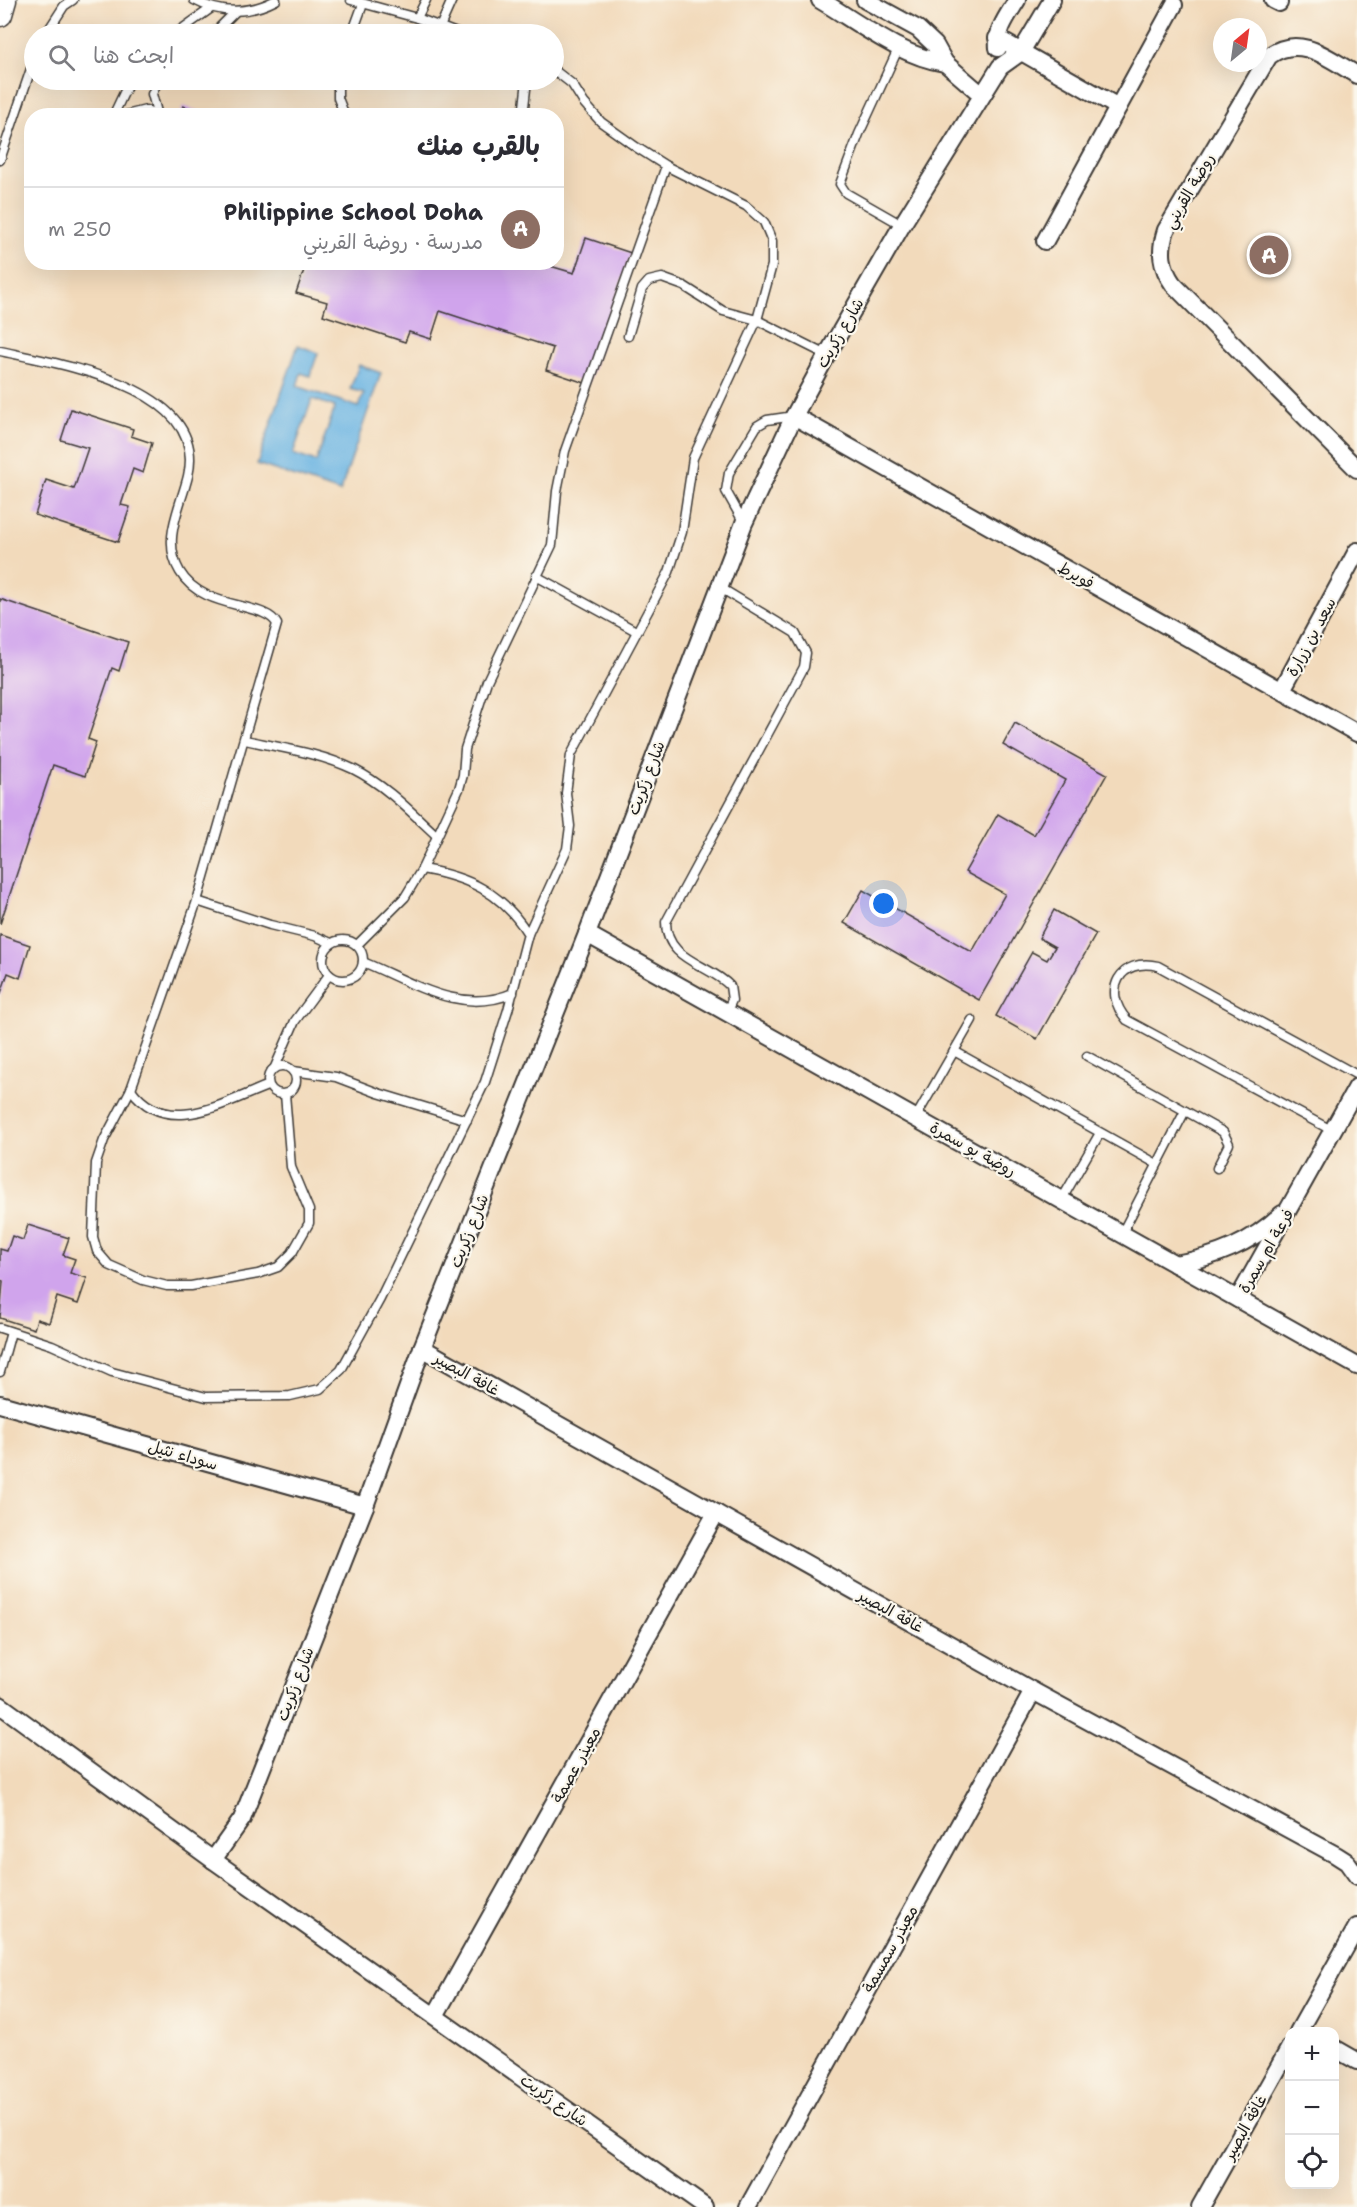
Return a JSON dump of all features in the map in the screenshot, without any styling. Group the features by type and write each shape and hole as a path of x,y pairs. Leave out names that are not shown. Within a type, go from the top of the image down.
{"main road":[{"path":"0,14 4,0"}],"street":[{"path":"820,0 899,46 932,61 945,63"},
{"path":"865,0 918,29 935,45 945,63 982,95"},
{"path":"1000,67 997,38 1017,0"},
{"name":"شارع زكريت","path":"705,2207 213,1860 242,1819 365,1506 422,1348 587,934 744,523 794,416 902,225 1000,67 1021,52 1052,0"},
{"path":"1045,242 1174,5"},
{"path":"997,38 1118,107"},
{"name":"روضة القريني","path":"1357,75 1301,46 1284,47 1269,56 1166,230 1161,253 1162,264 1173,284 1357,470"},
{"name":"فويرط","path":"794,416 1357,733"},
{"name":"سعد بن زرارة","path":"1282,690 1357,551"},
{"name":"روضة بو سمرة","path":"587,934 1357,1366"},
{"name":"فرعة ام سمرة","path":"1238,1299 1294,1203 1357,1087"},
{"name":"فرعة ام سمرة","path":"1175,1264 1208,1259 1240,1245 1269,1226 1294,1203"},
{"name":"غافة البصير","path":"422,1348 1032,1691 1336,1855 1347,1862 1357,1876"},
{"name":"سوداء نثيل","path":"0,1404 365,1506"},
{"name":"معيذر عصمة","path":"435,2016 716,1514"},
{"name":"معيذر سمسمة","path":"748,2207 1032,1691"},
{"path":"0,1705 213,1860"},
{"path":"1300,2027 1357,1927"},
{"path":"1339,2051 1357,2061"},
{"name":"غافة البصير","path":"1200,2207 1285,2056"}],"lane":[{"path":"52,24 64,6 73,0"},
{"path":"194,0 210,9 235,12 259,8 276,0"},
{"path":"351,0 432,24"},
{"path":"417,18 426,0"},
{"path":"441,24 452,0"},
{"path":"356,24 363,4"},
{"path":"189,24 210,9"},
{"path":"223,24 235,12"},
{"path":"899,46 840,184 846,193 902,225"},
{"path":"0,1328 52,1345 112,1372 206,1397 290,1396 320,1389 340,1370 380,1299 485,1082 513,993 528,934 567,849 570,826 566,793 571,755 669,572 682,532 693,458 757,320 772,265 772,241 764,222 746,206 666,166 601,122 584,104 572,84 564,78"},
{"path":"0,160 24,89"},
{"path":"117,108 125,90"},
{"path":"154,90 152,94 156,108"},
{"path":"338,90 342,108"},
{"path":"524,108 526,90"},
{"path":"357,945 405,897 422,869 464,776 465,748 487,681 552,545 557,491 565,451 666,166"},
{"path":"628,336 642,289 649,281 662,278 684,286 723,311 757,320 827,355"},
{"path":"0,351 82,368 120,384 172,416 184,432 190,451 188,474 171,531 171,554 178,569 187,583 202,595 269,615 277,624 198,901 131,1089 104,1140 96,1163 93,1238 97,1251 109,1265 142,1280 167,1286 191,1286 258,1274 278,1267 302,1239 309,1223 309,1210 291,1167 285,1094"},
{"path":"744,523 726,491 729,473 757,426 767,420 794,416"},
{"path":"537,576 636,631"},
{"path":"719,586 795,633 804,646 806,660 666,922 667,938 678,953 730,986 733,995 726,1011"},
{"path":"245,740 317,756 352,769 388,791 436,836"},
{"path":"422,869 457,875 486,890 520,921 528,934"},
{"path":"198,901 270,925 315,936 331,943"},
{"path":"357,945 340,940 331,943 322,958 323,968 329,975 345,981 354,977 363,962"},
{"path":"357,945 363,962 458,1001 494,1001 513,993"},
{"path":"1333,1131 1127,1020 1118,1010 1114,998 1115,985 1122,973 1133,966 1146,963 1158,966 1357,1076"},
{"path":"293,1071 297,1078 296,1086 290,1092 285,1094 273,1092 267,1086 267,1076 275,1067 295,1021 329,975"},
{"path":"916,1117 972,1020"},
{"path":"954,1051 1157,1164"},
{"path":"1087,1056 1226,1136 1229,1144 1217,1168"},
{"path":"275,1067 336,1077 378,1093 467,1120"},
{"path":"131,1089 139,1100 155,1109 186,1116 267,1086"},
{"path":"1122,1233 1185,1111"},
{"path":"1062,1199 1100,1133"},
{"path":"0,1372 11,1332"}],"water":[{"path":"298,345 318,353 310,376 301,373 297,386 358,407 364,393 350,389 359,365 381,373 340,492 257,464","holes":["312,399 335,407 316,462 293,454"]}],"building":[{"path":"586,238 631,253 588,384 546,370 553,348 440,311 431,339 409,332 405,342 323,315 327,302 296,293 304,270 564,270 574,273"},
{"path":"71,409 133,429 131,436 152,443 143,473 133,469 121,505 130,507 118,542 35,515 46,480 74,489 88,448 61,440"},
{"path":"0,599 128,642 119,671 112,668 88,739 96,742 85,776 53,765 0,924"},
{"path":"1015,723 1107,774 979,1000 844,923 863,890 972,952 1005,894 965,872 998,814 1034,835 1065,780 1003,745"},
{"path":"1054,910 1096,934 1037,1039 996,1016 1032,952 1047,960 1055,947 1039,938"},
{"path":"0,935 30,945 20,978 8,973 0,996"},
{"path":"28,1225 69,1238 63,1255 75,1259 70,1273 87,1278 78,1304 57,1297 49,1323 37,1319 34,1329 0,1318 3,1281 0,1280 0,1249 7,1251 12,1236 23,1240"}],"place":[{"name":"Philippine School Doha","path":"1269,255"}]}
